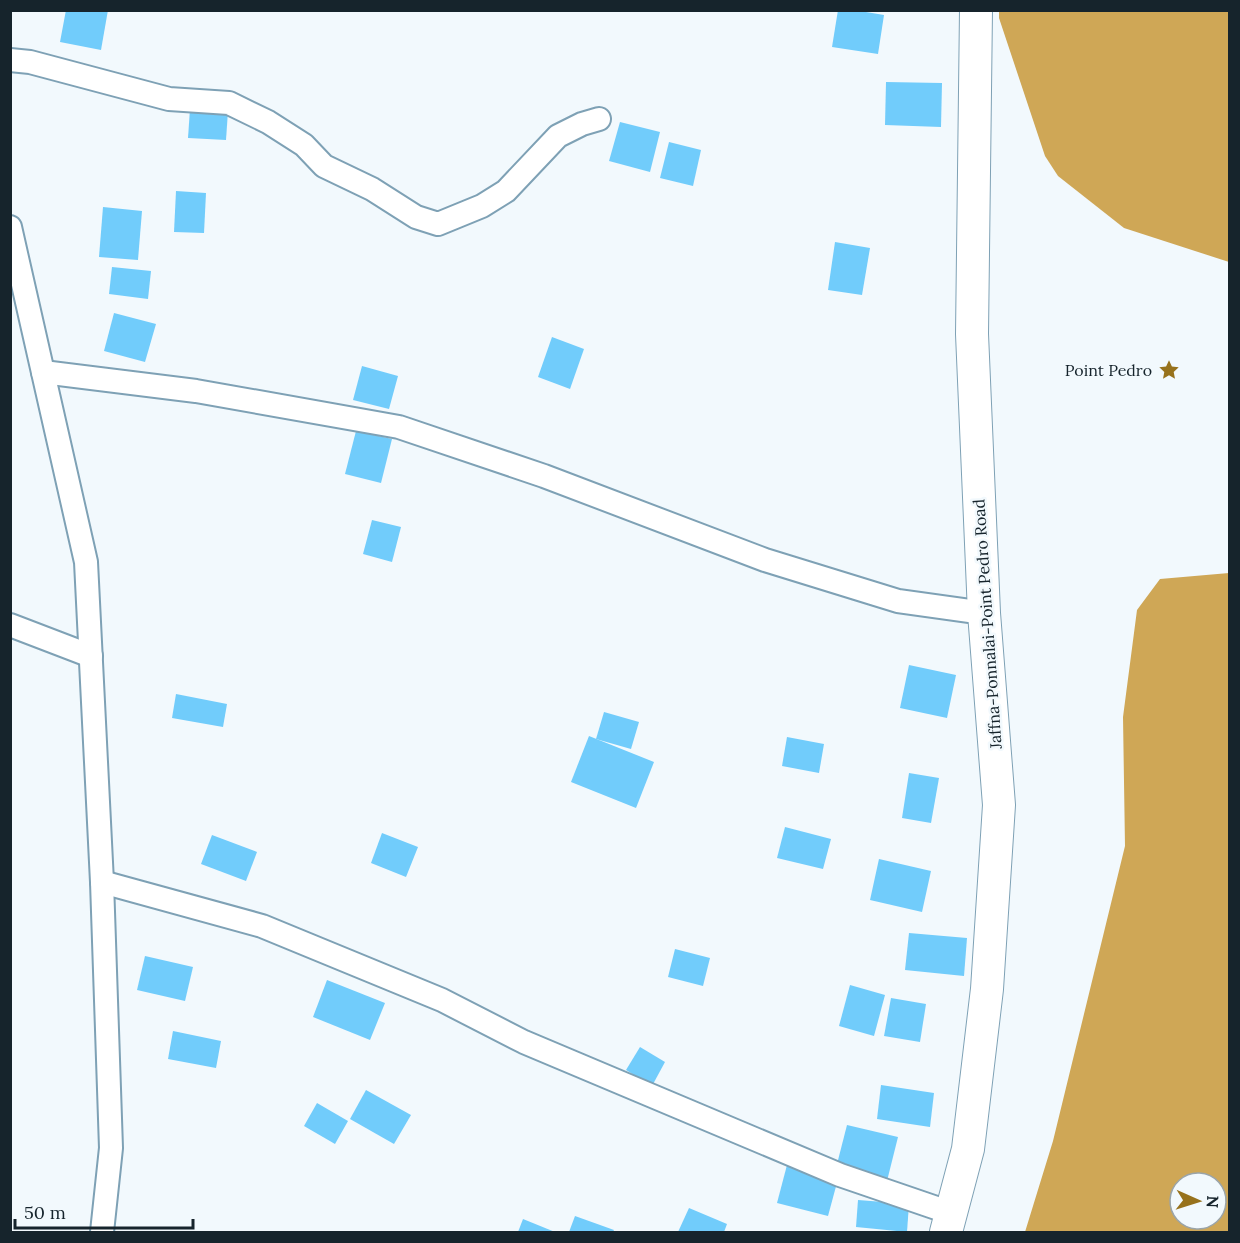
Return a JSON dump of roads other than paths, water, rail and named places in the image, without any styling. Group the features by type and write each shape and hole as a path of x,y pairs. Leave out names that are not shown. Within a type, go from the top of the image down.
{"main road":[{"name":"Jaffna-Ponnalai-Point Pedro Road","path":"949,1223 968,1149 987,989 999,806 984,613 972,334 976,10"}],"street":[{"path":"10,60 30,62 169,99 229,104 268,122 304,145 324,166 372,189 416,217 438,224 482,207 506,191 558,136 582,124 599,119"},
{"path":"10,227 86,562 102,882 111,1148 102,1233"},
{"path":"44,372 196,391 399,427 544,476 765,560 898,601 984,613"},
{"path":"10,625 91,656"},
{"path":"102,882 262,926 442,1000 524,1042 949,1223"}],"place":[{"name":"Point Pedro","path":"1169,370"}]}
